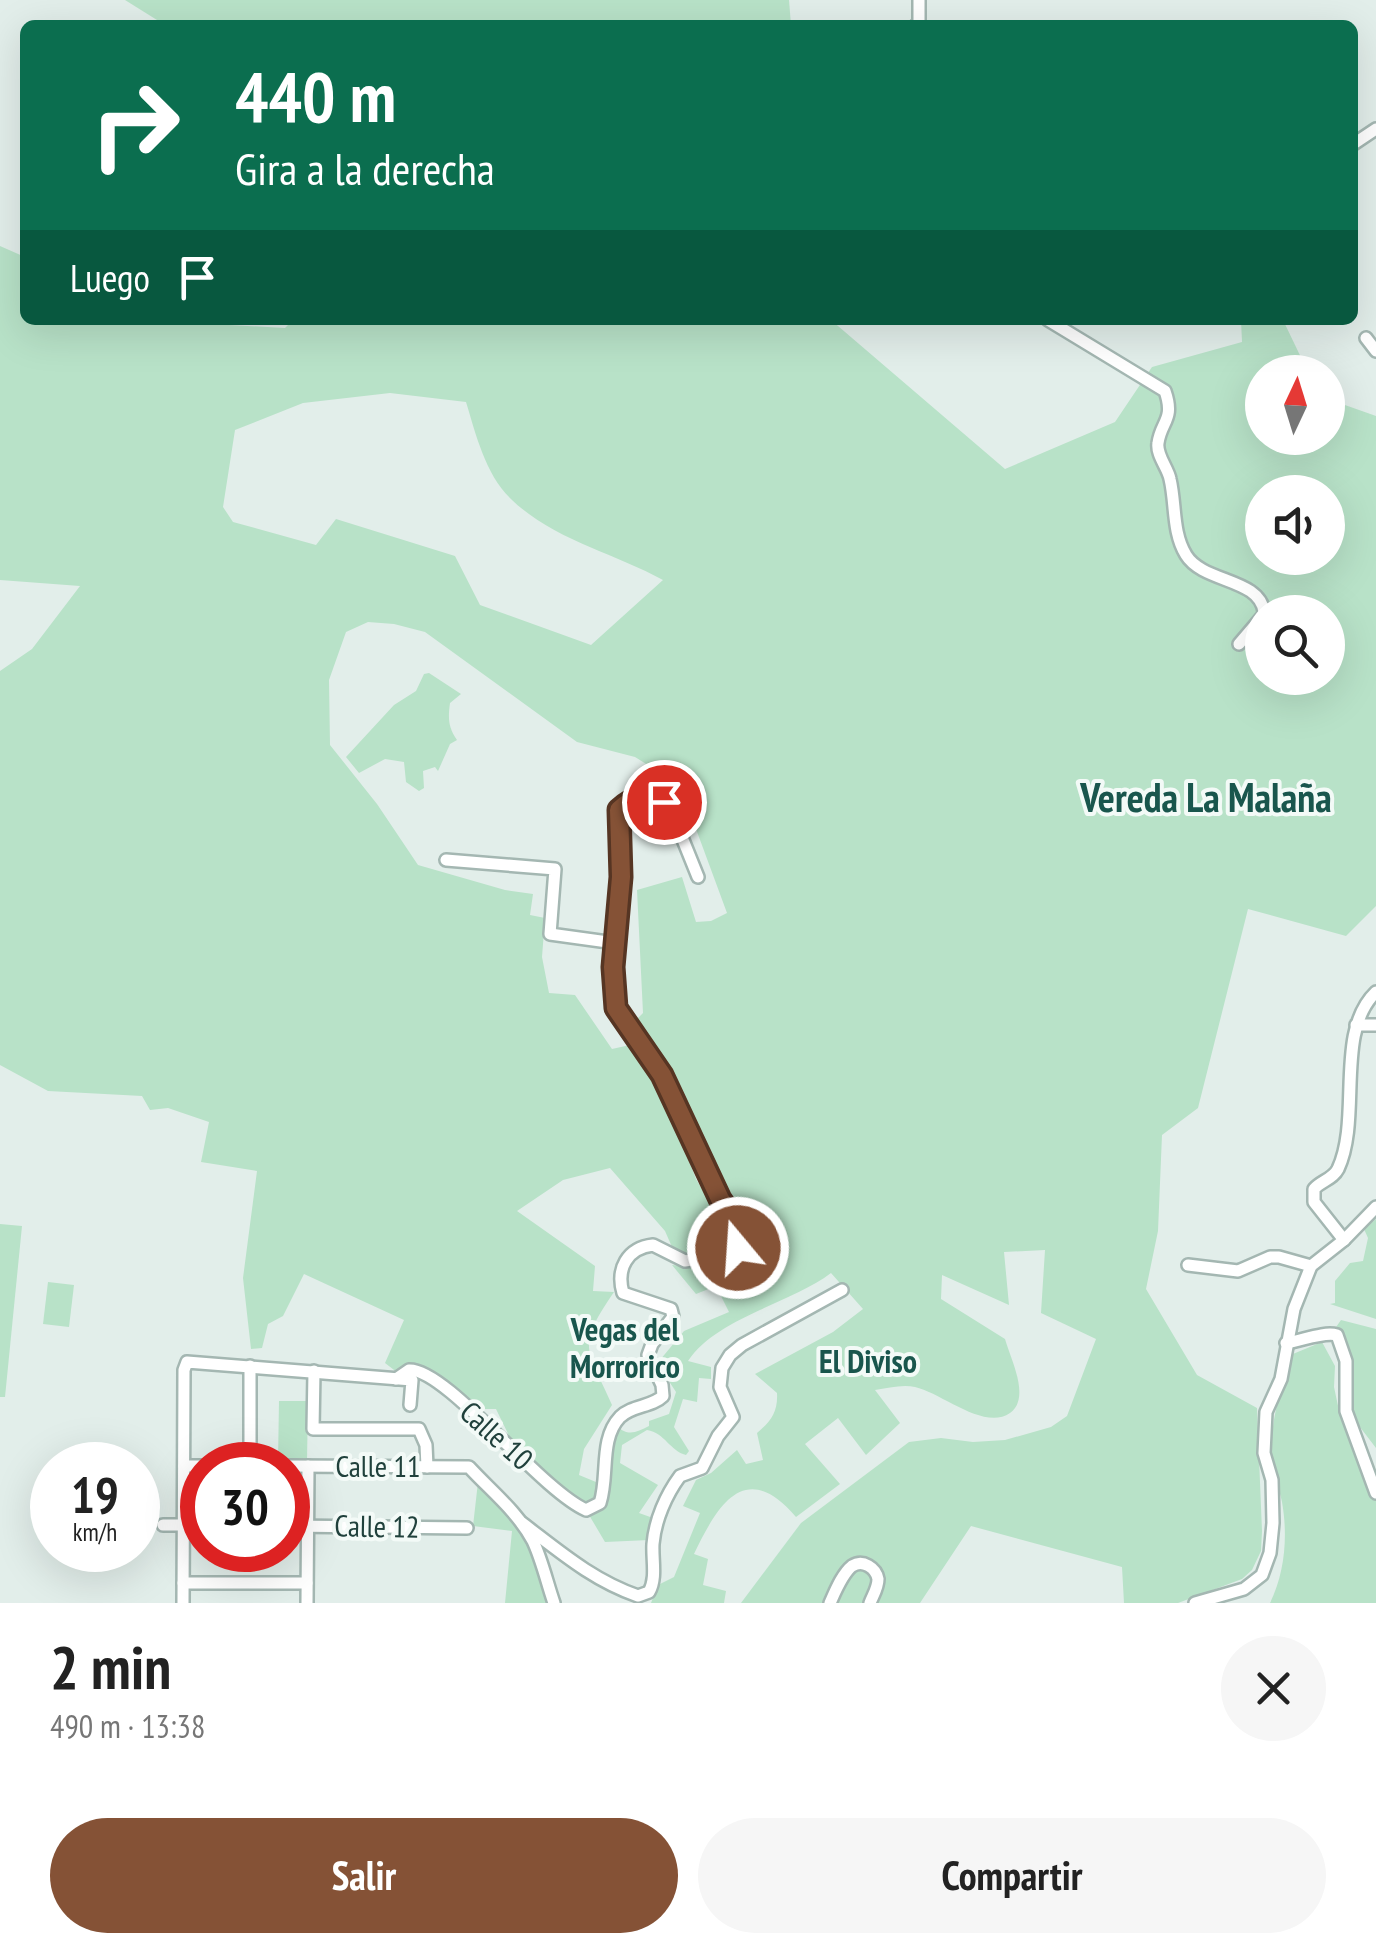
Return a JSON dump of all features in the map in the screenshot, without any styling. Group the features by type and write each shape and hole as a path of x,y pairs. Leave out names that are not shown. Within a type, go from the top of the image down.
{"street":[{"path":"1056,325 1166,391 1168,423 1158,443 1159,453 1170,476 1172,512 1186,556 1217,577 1256,595"},
{"path":"1366,338 1376,351"},
{"path":"1239,644 1245,637"},
{"path":"446,860 555,869 550,934 615,943 621,877 619,810 646,796 669,805 698,877"},
{"name":"Calle 10","path":"396,1379 415,1369 429,1375 477,1413 499,1440 557,1493 586,1510 596,1507 603,1496 604,1464 616,1421 630,1410 659,1401 663,1396 648,1355 673,1317 672,1308 665,1304 623,1293 620,1276 624,1262 633,1251 645,1246 660,1247 673,1258 685,1261 734,1252 741,1243 742,1234 720,1199 662,1075 616,1008 615,943"},
{"path":"1344,1240 1314,1202 1314,1189 1337,1172 1345,1146 1356,1025 1376,992"},
{"path":"1356,1025 1376,1025"},
{"path":"1195,1603 1256,1583 1262,1575 1270,1554 1273,1523 1272,1480 1264,1453 1266,1412 1280,1379 1294,1310 1311,1266 1376,1207"},
{"path":"1188,1265 1238,1271 1279,1257 1311,1266"},
{"path":"522,1523 568,1561 602,1580 638,1596 649,1592 654,1582 654,1538 662,1508 680,1476 702,1468 732,1417 720,1387 725,1361 742,1345 842,1290"},
{"path":"1286,1343 1328,1333 1337,1336 1346,1361 1346,1411 1376,1492"},
{"name":"Calle 10","path":"184,1442 184,1370 190,1360 412,1380 410,1405"},
{"path":"250,1366 250,1442"},
{"path":"314,1372 313,1429 418,1429 426,1445 427,1467"},
{"name":"Calle 11","path":"310,1466 469,1467 522,1523"},
{"path":"522,1523 534,1543 554,1603"},
{"path":"163,1524 180,1525"},
{"name":"Calle 12","path":"310,1526 467,1528"},
{"path":"830,1603 851,1567 860,1564 873,1568 877,1574 878,1584 870,1603"},
{"path":"183,1572 183,1603"},
{"path":"307,1572 307,1603"},
{"path":"183,1583 307,1582"}],"green space":[{"path":"125,0 789,0 791,20 157,20"},
{"path":"0,246 20,255 20,325 837,325 1005,469 1115,422 1152,367 1242,342 1241,325 1285,325 1300,355 1245,355 1245,455 1345,455 1345,405 1376,416 1376,906 1346,936 1248,909 1198,1108 1162,1135 1158,1231 1146,1289 1197,1375 1257,1408 1262,1531 1261,1551 1252,1570 1242,1579 1178,1603 1124,1603 1122,1567 971,1526 920,1603 741,1603 801,1523 909,1442 941,1438 1005,1440 1051,1427 1067,1416 1096,1339 1041,1313 1045,1250 1004,1252 1009,1305 942,1275 941,1299 1005,1339 1019,1389 1016,1406 1010,1413 1000,1417 976,1414 910,1386 875,1390 900,1423 866,1455 838,1418 805,1444 840,1484 796,1517 778,1499 762,1491 747,1490 734,1495 712,1520 694,1554 708,1559 703,1585 726,1591 724,1603 651,1603 658,1585 674,1577 700,1513 683,1506 696,1480 711,1473 737,1450 746,1464 763,1460 757,1433 773,1416 777,1393 755,1374 833,1332 863,1309 831,1273 735,1322 701,1346 688,1361 711,1367 711,1379 699,1378 697,1402 683,1399 674,1427 689,1451 686,1455 647,1430 622,1445 620,1463 658,1485 639,1513 653,1518 649,1540 605,1542 589,1515 603,1507 606,1500 617,1426 637,1432 649,1426 649,1421 669,1414 676,1392 661,1369 660,1360 684,1331 729,1312 716,1286 696,1294 672,1265 732,1260 748,1245 750,1234 682,1095 630,1026 643,1013 637,890 682,877 696,922 711,921 727,913 689,810 667,777 635,757 577,742 425,632 394,624 368,622 346,632 329,680 330,745 377,804 418,865 533,894 530,915 545,918 542,957 549,993 575,995 612,1049 630,1045 661,1088 696,1179 728,1224 732,1237 726,1248 681,1255 610,1168 563,1180 517,1211 595,1266 593,1291 614,1292 590,1337 591,1358 612,1405 584,1449 579,1475 596,1482 599,1495 590,1505 578,1503 514,1446 496,1409 480,1409 419,1364 405,1366 398,1373 385,1363 404,1320 304,1274 283,1316 268,1324 262,1348 251,1349 243,1278 257,1171 201,1162 209,1122 168,1108 150,1110 142,1096 48,1091 0,1065 0,671 32,649 80,586 0,580","holes":["390,393 466,402 478,441 503,490 529,514 565,536 663,580 591,645 480,605 455,556 336,519 316,545 233,522 223,507 235,430 303,403"]},
{"path":"429,673 461,694 449,708 450,727 457,740 450,744 438,771 435,767 423,771 424,788 419,791 406,782 404,762 385,759 359,773 346,757 394,705 416,691 424,674"},
{"path":"1376,1219 1376,1319 1330,1304 1335,1303 1335,1281 1350,1263 1363,1261 1368,1238 1364,1229"},
{"path":"0,1224 22,1226 5,1397 0,1397"},
{"path":"48,1282 74,1285 69,1327 43,1324"},
{"path":"1341,1320 1376,1329 1376,1448 1350,1414 1344,1358 1334,1330"},
{"path":"1322,1342 1335,1366 1334,1387 1341,1420 1376,1475 1371,1496 1376,1500 1376,1603 1270,1603 1279,1579 1285,1541 1282,1502 1272,1462 1275,1417 1288,1356"},
{"path":"279,1401 308,1401 307,1442 278,1442"},
{"path":"478,1482 501,1503 532,1543 552,1603 505,1603 512,1531 473,1526"}],"district":[{"name":"Vereda La Malaña","path":"1206,798"},
{"name":"Vegas del Morrorico","path":"625,1348"},
{"name":"El Diviso","path":"868,1362"}],"route":[{"path":"664,802 646,796 635,798 619,810 621,877 613,990 618,1012 662,1075 720,1199 740,1228 738,1248"}]}
